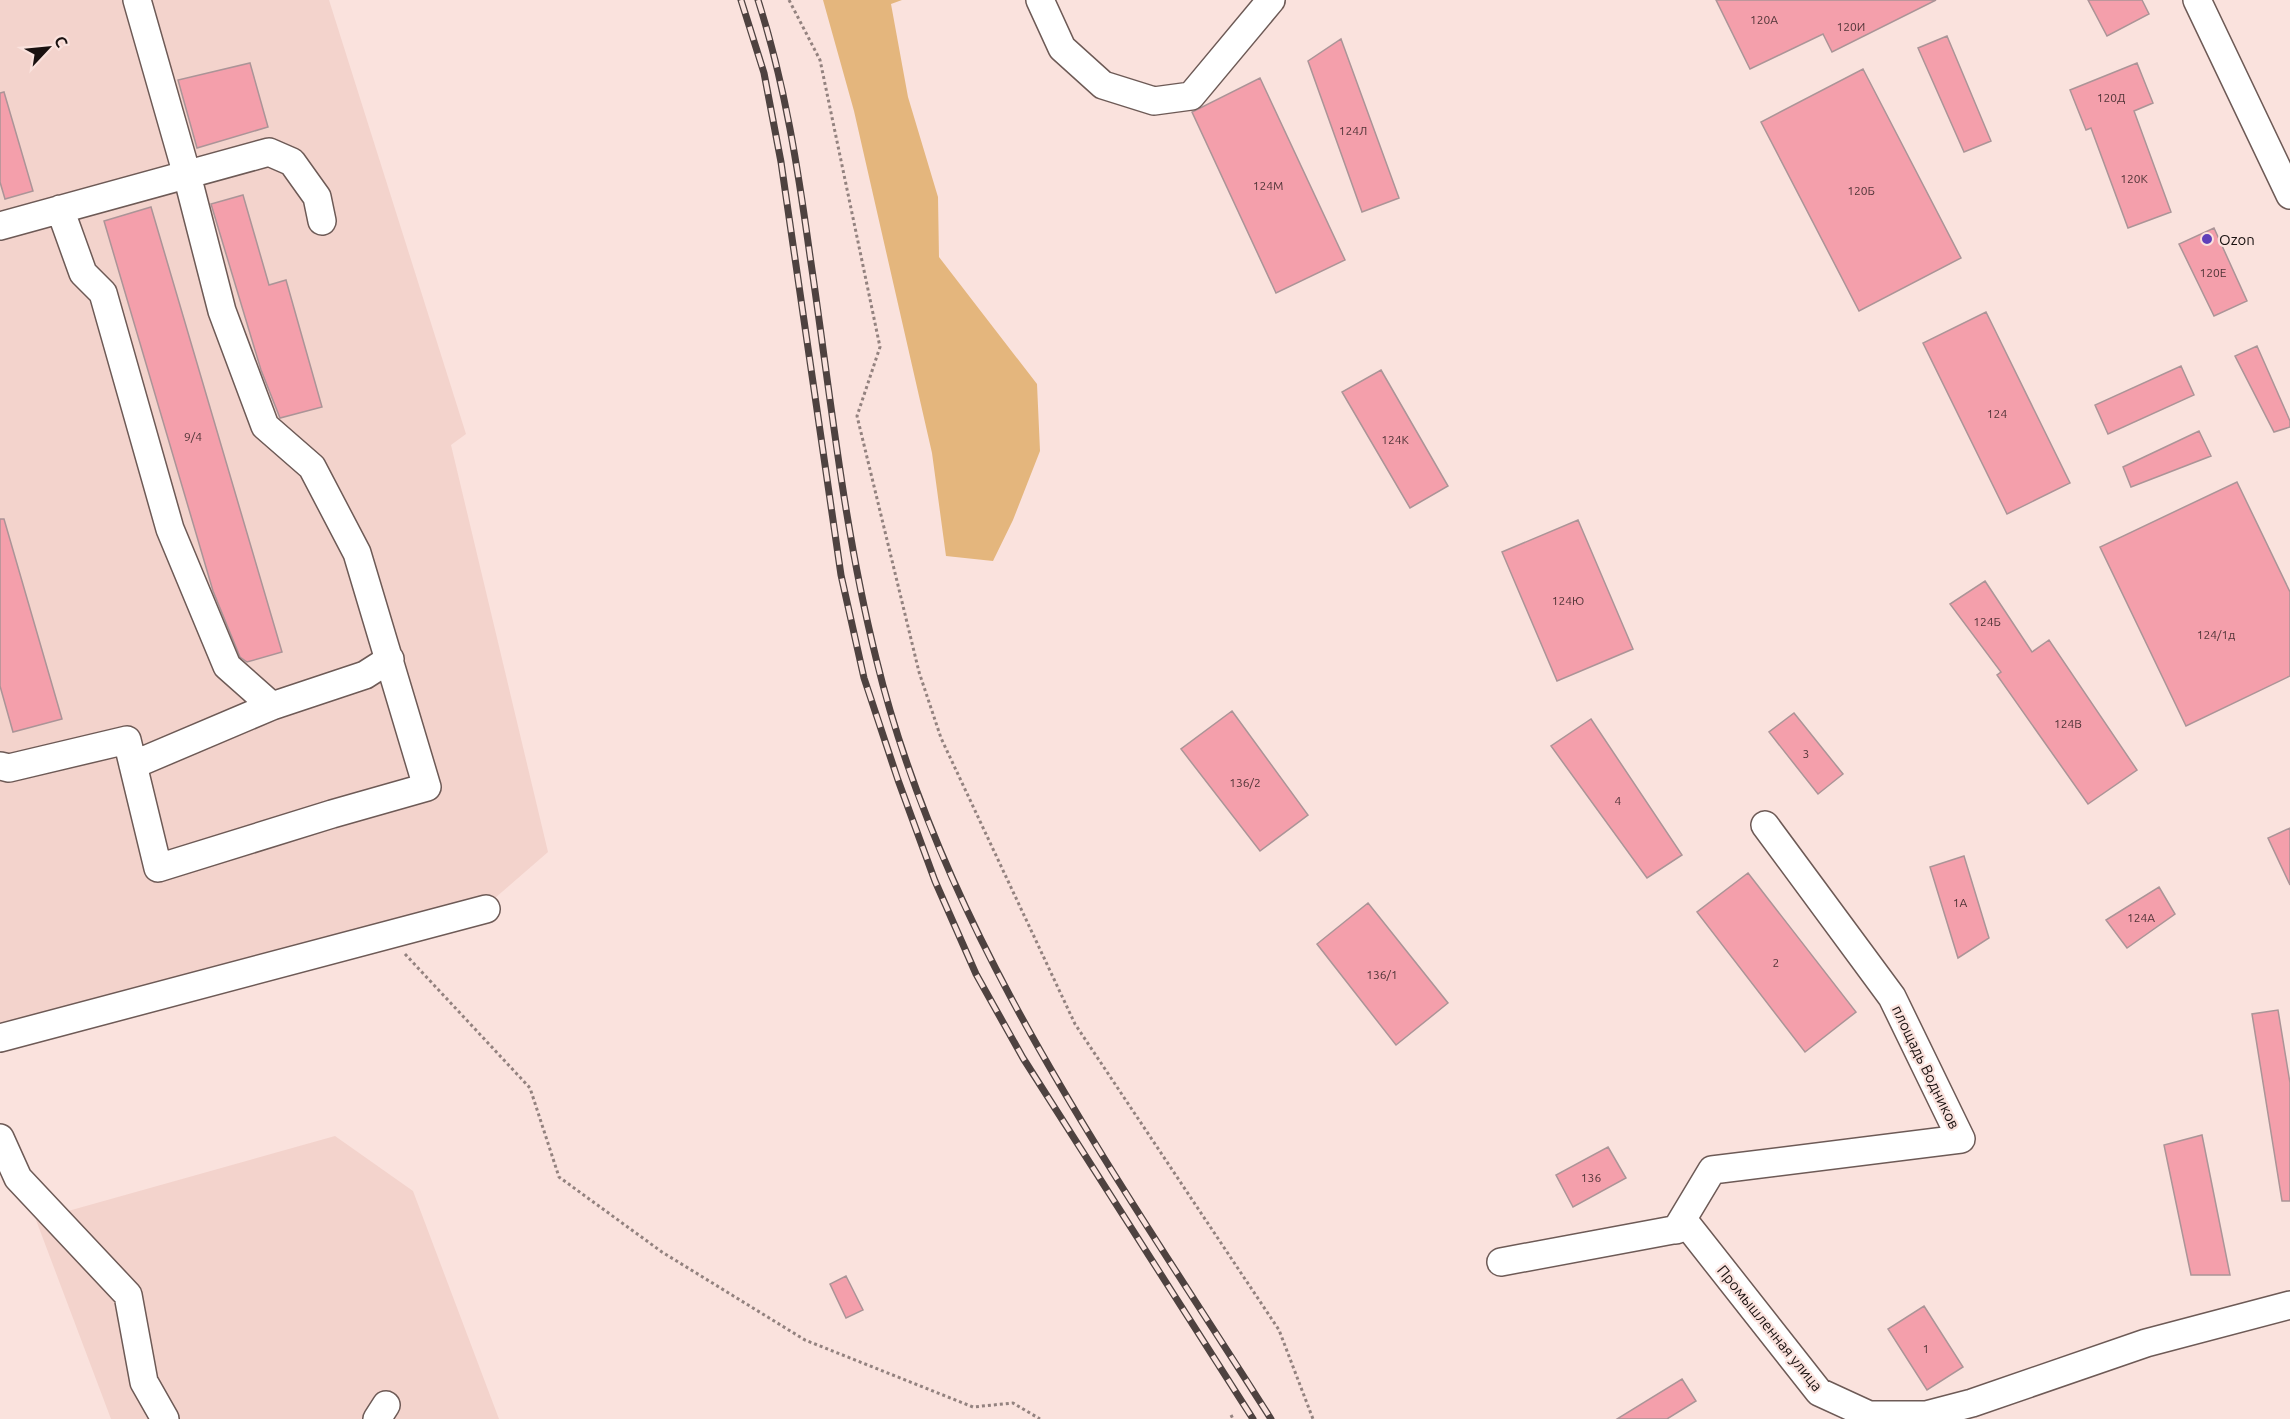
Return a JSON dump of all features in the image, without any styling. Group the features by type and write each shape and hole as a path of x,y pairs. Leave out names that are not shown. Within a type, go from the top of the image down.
{"street":[{"path":"0,766 9,768 128,740 158,868 332,813 427,787 357,553 312,467 265,426 222,310 187,175 137,0"},
{"path":"1040,0 1062,48 1103,84 1154,101 1191,96 1271,0"},
{"path":"2197,0 2290,195"},
{"path":"0,226 269,152 292,162 317,197 322,221"},
{"path":"60,209 83,273 103,292 170,529 227,666 272,706"},
{"path":"133,765 272,706 365,675 390,658"},
{"name":"площадь Водников","path":"1676,1230 1712,1170 1961,1138 1892,998 1765,825"},
{"path":"0,1038 486,909"},
{"path":"0,1138 18,1178 128,1294 144,1382 165,1419"},
{"name":"Промышленная улица","path":"1676,1230 1689,1227 1819,1392 1869,1415 1926,1415 1972,1403 2146,1342 2290,1305"},
{"path":"1501,1262 1676,1230"}],"path":[{"path":"789,0 820,60 880,347 857,416 919,672 941,738 1075,1024 1279,1329 1312,1419"},
{"path":"388,935 530,1088 559,1177 662,1252 805,1340 973,1407 1013,1402 1040,1419"}],"shaded area":[{"path":"0,0 329,0 466,434 451,445 548,852 495,898 0,1024"},
{"path":"823,0 902,0 891,4 908,97 938,197 939,257 1037,384 1040,451 1013,520 993,561 946,556 932,453 854,111"},
{"path":"335,1136 413,1191 499,1419 111,1419 36,1220"}],"building":[{"path":"1716,0 1936,0 1832,52 1823,34 1750,69"},
{"path":"2088,0 2142,0 2149,14 2107,36"},
{"path":"1947,36 1991,141 1964,152 1918,48"},
{"path":"1341,39 1399,198 1362,212 1308,61"},
{"path":"250,63 268,127 197,148 178,80"},
{"path":"2137,63 2153,103 2134,111 2171,212 2128,228 2091,128 2086,130 2070,90"},
{"path":"1863,69 1961,258 1859,311 1761,122"},
{"path":"1260,78 1345,260 1276,293 1192,112"},
{"path":"4,92 33,191 5,199 0,182 0,93"},
{"path":"243,195 269,285 286,280 322,407 280,418 261,370 211,204"},
{"path":"151,207 282,652 247,662 240,657 213,591 104,221"},
{"path":"2214,228 2247,301 2214,316 2179,244"},
{"path":"1986,312 2070,483 2007,514 1923,343"},
{"path":"2257,346 2290,421 2290,427 2274,432 2235,356"},
{"path":"2181,366 2194,395 2108,434 2095,405"},
{"path":"1381,370 1448,486 1410,508 1342,392"},
{"path":"2199,431 2211,456 2131,487 2123,467"},
{"path":"2237,482 2290,592 2290,676 2186,726 2100,547"},
{"path":"0,519 4,519 62,719 13,732 0,686"},
{"path":"1578,520 1633,649 1557,681 1502,552"},
{"path":"1985,581 2032,652 2049,640 2137,770 2088,804 1997,675 2001,672 1950,604"},
{"path":"1232,711 1308,815 1260,851 1181,749"},
{"path":"1794,713 1843,774 1818,794 1769,732"},
{"path":"1591,719 1682,855 1647,878 1551,746"},
{"path":"2290,828 2290,885 2268,838"},
{"path":"1964,856 1989,938 1958,958 1930,867"},
{"path":"1748,873 1856,1012 1805,1052 1697,912"},
{"path":"2159,887 2175,914 2127,948 2106,920"},
{"path":"1368,903 1448,1003 1396,1045 1317,944"},
{"path":"2278,1010 2290,1083 2290,1201 2282,1201 2252,1014"},
{"path":"2202,1135 2230,1275 2191,1275 2164,1145"},
{"path":"1608,1147 1626,1178 1573,1207 1556,1175"},
{"path":"846,1276 863,1310 846,1318 830,1284"},
{"path":"1924,1306 1963,1367 1927,1390 1888,1329"},
{"path":"1682,1379 1696,1401 1667,1419 1617,1419"}],"railway":[{"path":"741,0 764,73 781,162 841,575 864,678 898,780 935,881 976,974 1023,1058 1253,1419"},
{"path":"758,0 776,63 795,159 838,458 855,558 876,658 906,762 945,862 991,959 1042,1054 1097,1147 1271,1419"}],"place":[{"name":"Ozon","path":"2207,239"}]}
